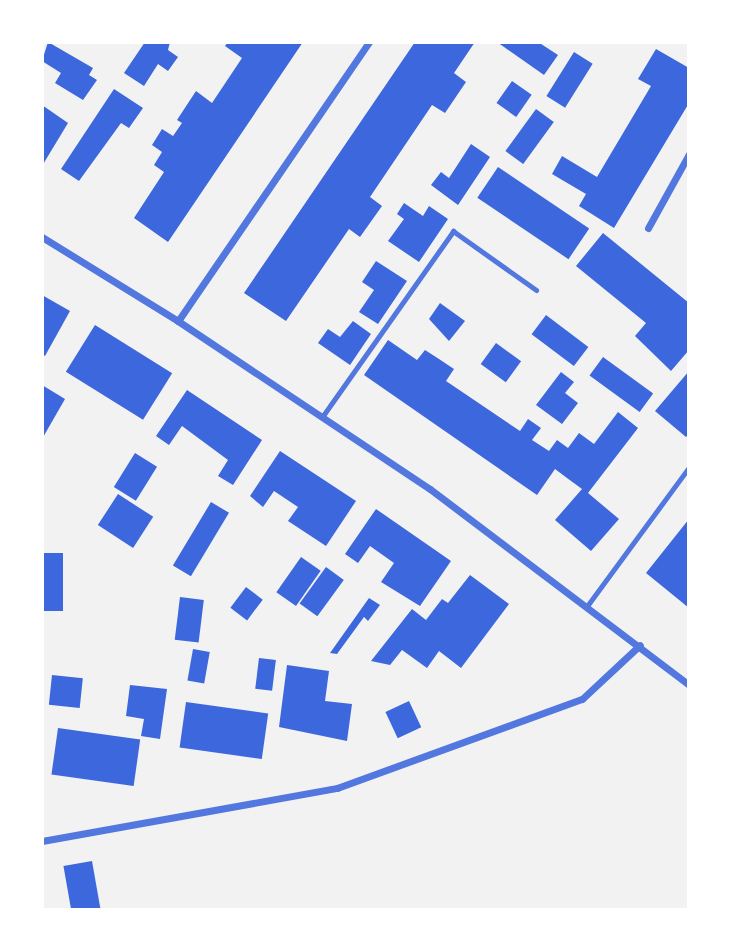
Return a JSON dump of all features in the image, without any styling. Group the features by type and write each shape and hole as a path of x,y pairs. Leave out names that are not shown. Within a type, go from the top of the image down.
{"street":[{"path":"178,321 369,42"},
{"path":"648,228 689,154"},
{"path":"42,237 178,321 322,417 587,606 689,685"},
{"path":"42,841 337,788 582,699 640,645"}],"lane":[{"path":"322,417 453,231 536,290"},
{"path":"587,606 689,467"}],"building":[{"path":"48,42 93,68 89,75 97,80 83,100 55,83 61,73 42,61"},
{"path":"145,42 170,42 168,50 178,57 168,71 158,64 144,86 124,73"},
{"path":"228,42 303,42 168,242 134,218 164,172 154,165 162,152 152,145 162,129 173,136 182,123 177,120 196,91 212,103 242,58 225,46"},
{"path":"415,42 475,42 454,73 466,82 445,113 432,105 370,197 382,206 360,237 349,229 286,321 244,293"},
{"path":"497,42 538,42 558,55 544,75"},
{"path":"656,49 689,68 689,103 614,228 579,206 586,194 552,174 562,156 597,177 651,86 638,79"},
{"path":"574,52 593,64 565,108 546,96"},
{"path":"512,81 532,95 516,117 497,103"},
{"path":"114,89 143,108 129,128 121,123 79,181 61,169"},
{"path":"42,105 68,123 42,166"},
{"path":"536,109 554,122 523,164 505,151"},
{"path":"471,144 490,157 458,205 431,185 441,172 449,178"},
{"path":"498,167 589,229 569,259 477,198"},
{"path":"404,203 423,216 429,206 448,219 419,262 388,241 404,219 397,214"},
{"path":"603,233 689,303 689,350 671,371 635,336 646,323 576,266"},
{"path":"376,261 407,281 378,324 359,312 374,290 362,282"},
{"path":"42,295 70,311 45,356 42,354"},
{"path":"440,303 465,321 449,341 429,319"},
{"path":"546,315 588,347 574,366 532,334"},
{"path":"353,321 371,334 350,365 318,343 328,329 340,337"},
{"path":"95,325 172,373 143,420 66,372"},
{"path":"388,340 417,360 425,350 454,369 446,381 520,431 528,419 541,428 532,440 549,451 557,440 568,448 579,433 594,444 618,412 638,428 588,493 619,519 591,551 555,520 582,489 555,469 537,495 364,375"},
{"path":"496,343 521,361 506,382 481,364"},
{"path":"603,357 653,393 640,412 589,376"},
{"path":"689,371 689,434 686,437 655,411"},
{"path":"561,372 574,382 565,393 578,403 562,424 536,405"},
{"path":"42,385 65,399 42,439"},
{"path":"187,390 262,440 233,485 218,476 228,460 182,426 169,445 156,436"},
{"path":"280,451 356,501 326,546 288,521 298,507 274,491 263,507 250,496"},
{"path":"135,453 157,467 136,501 114,487"},
{"path":"118,494 153,517 133,548 98,525"},
{"path":"211,502 229,513 191,576 173,565"},
{"path":"376,509 451,561 420,606 381,582 394,563 370,546 358,563 345,554"},
{"path":"689,519 689,608 646,573"},
{"path":"42,553 63,553 63,611 42,611"},
{"path":"301,557 321,571 296,606 276,592"},
{"path":"326,567 344,580 317,616 300,603"},
{"path":"470,575 509,604 461,668 439,651 427,668 402,650 390,665 371,661 412,609 426,620 442,599 448,603"},
{"path":"246,587 263,600 247,620 230,608"},
{"path":"180,597 204,600 199,643 175,640"},
{"path":"369,598 380,605 368,621 364,617 337,654 330,653"},
{"path":"193,649 210,652 204,683 187,681"},
{"path":"259,658 276,660 272,691 255,689"},
{"path":"287,665 329,671 325,701 352,704 347,741 279,727"},
{"path":"52,675 83,678 80,708 49,705"},
{"path":"130,685 167,689 160,739 141,736 144,719 126,716"},
{"path":"409,701 421,727 398,738 385,712"},
{"path":"186,702 268,714 262,759 180,748"},
{"path":"58,728 140,740 134,786 51,775"},
{"path":"92,861 101,910 71,910 63,866"}]}
